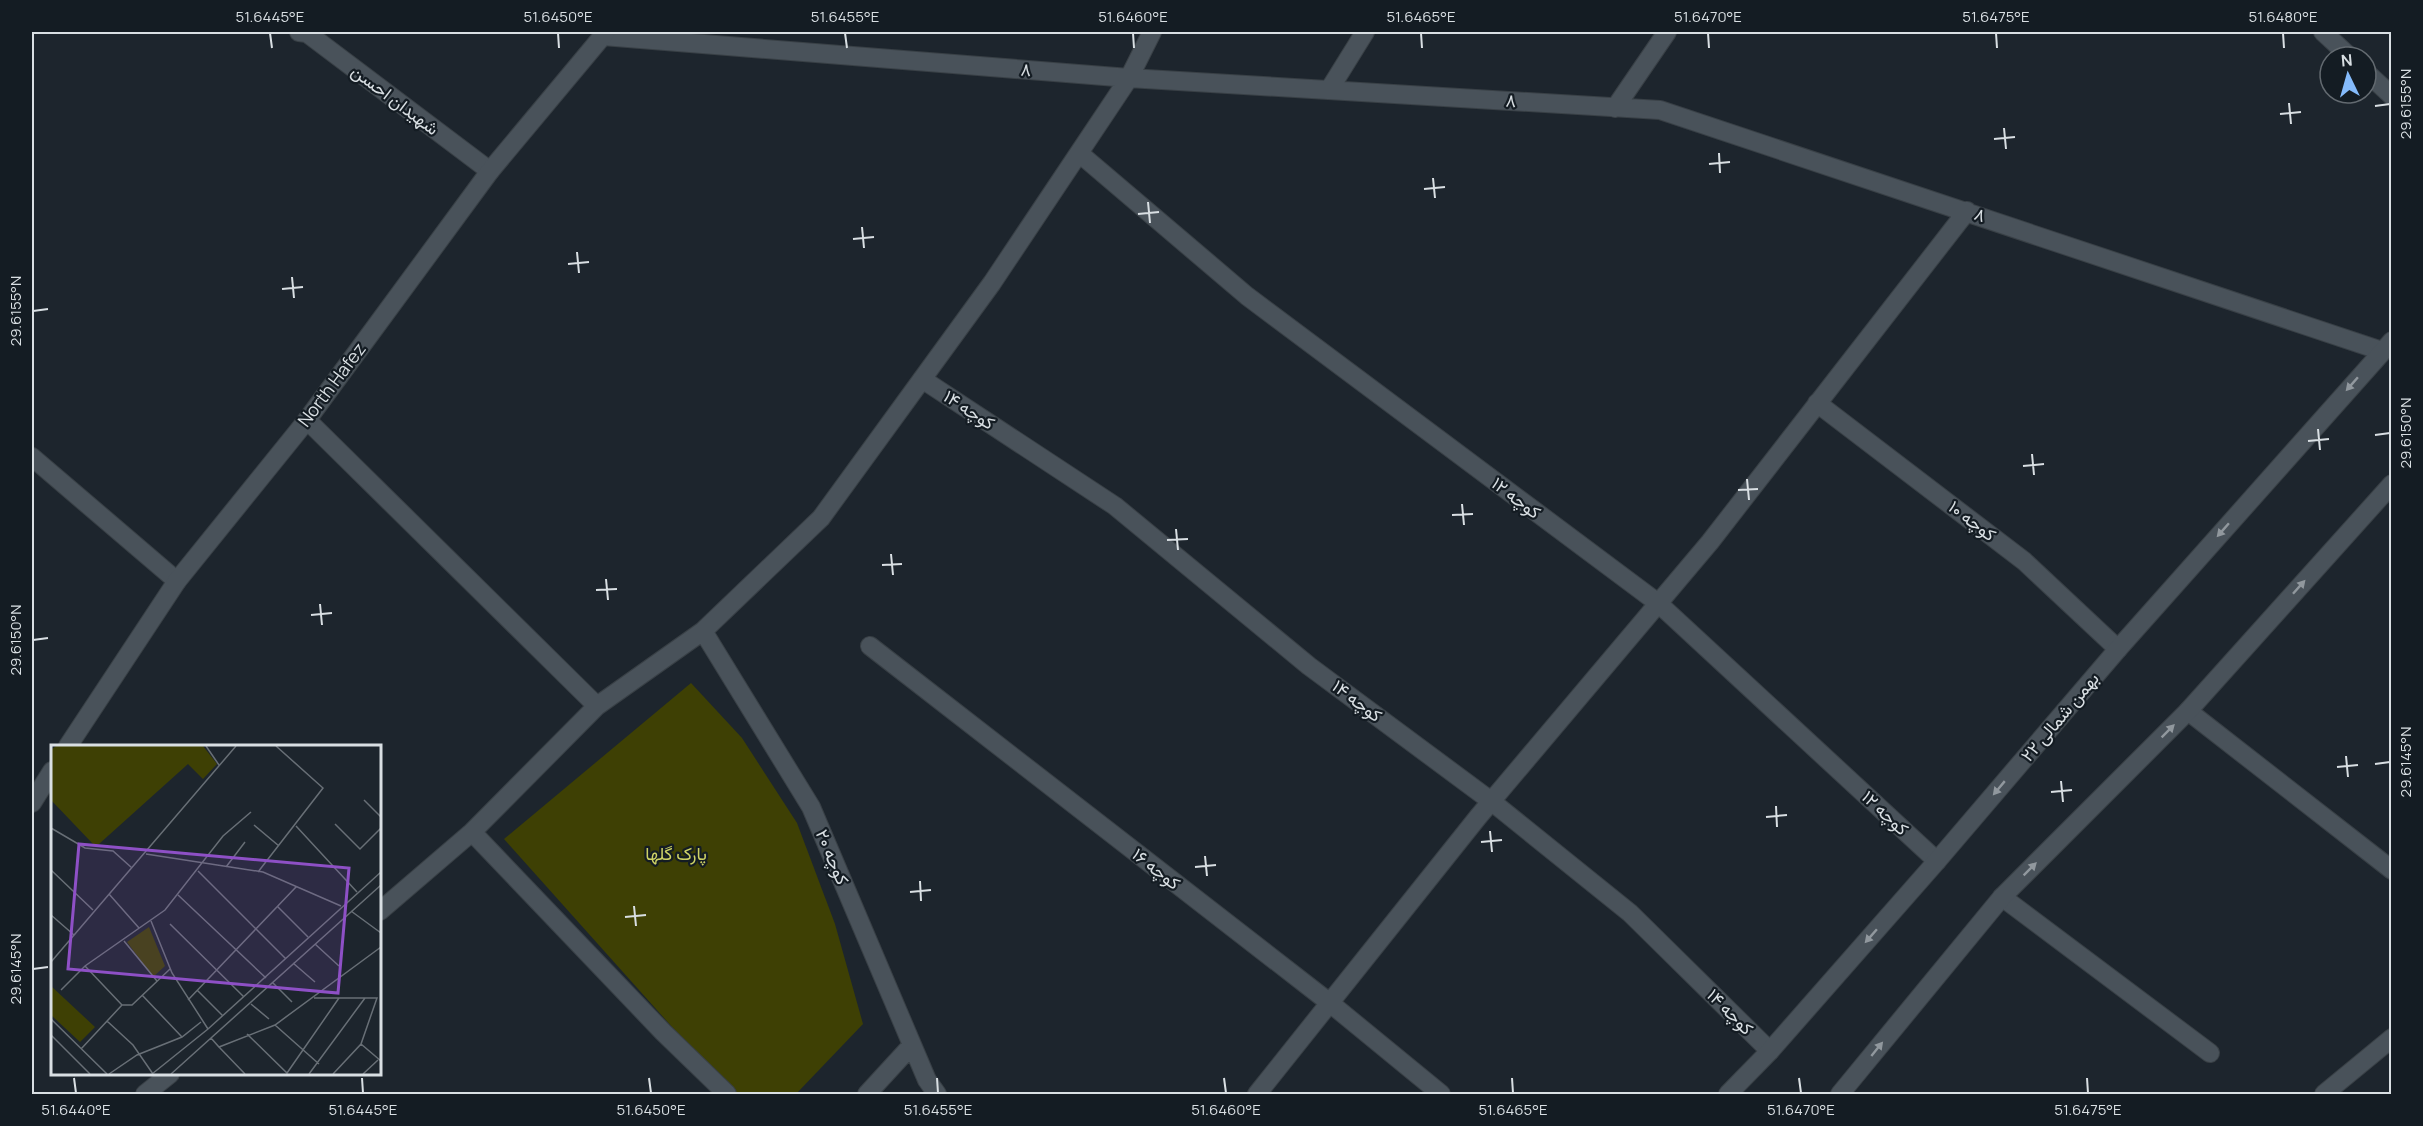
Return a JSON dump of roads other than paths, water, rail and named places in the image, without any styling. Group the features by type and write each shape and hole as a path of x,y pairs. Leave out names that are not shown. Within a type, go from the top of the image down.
{"street":[{"name":"شهیدان احسن","path":"299,32 307,33 490,171"},
{"path":"381,910 472,832 597,706 704,631 821,518 992,283 1130,78 1152,32"},
{"path":"1329,90 1365,32"},
{"path":"1615,108 1667,32"},
{"path":"2322,32 2337,45"},
{"name":"North Hafez","path":"69,745 177,581 307,420 490,171 604,34"},
{"name":"۸","path":"604,34 1130,78 1660,110 2387,346"},
{"path":"2378,84 2391,96"},
{"name":"کوچه ۱۲","path":"1079,153 1248,296 1658,603 1937,861"},
{"path":"1257,1095 1491,801 1710,542 1967,211"},
{"name":"۲۲ بهمن شمالی","path":"1728,1095 1770,1051 1937,861 2118,649 2387,346"},
{"name":"کوچه ۱۴","path":"922,379 1115,506 1309,666 1491,801 1630,913 1770,1051"},
{"name":"کوچه ۱۰","path":"1818,403 2025,561 2118,649"},
{"path":"307,420 597,706"},
{"path":"32,457 177,581"},
{"path":"1840,1094 2002,897 2188,711 2391,483"},
{"name":"کوچه ۲۰","path":"704,631 811,807 927,1080 938,1095"},
{"name":"کوچه ۱۶","path":"870,646 1330,1003 1441,1095"},
{"path":"2188,711 2391,870"},
{"path":"32,803 51,773"},
{"path":"472,832 663,1032 728,1095"},
{"path":"2002,897 2210,1053"},
{"path":"2324,1095 2391,1038"},
{"path":"867,1095 912,1045"},
{"path":"152,1092 169,1075"}],"park label":[{"name":"پارک گلها","path":"676,854"}]}
